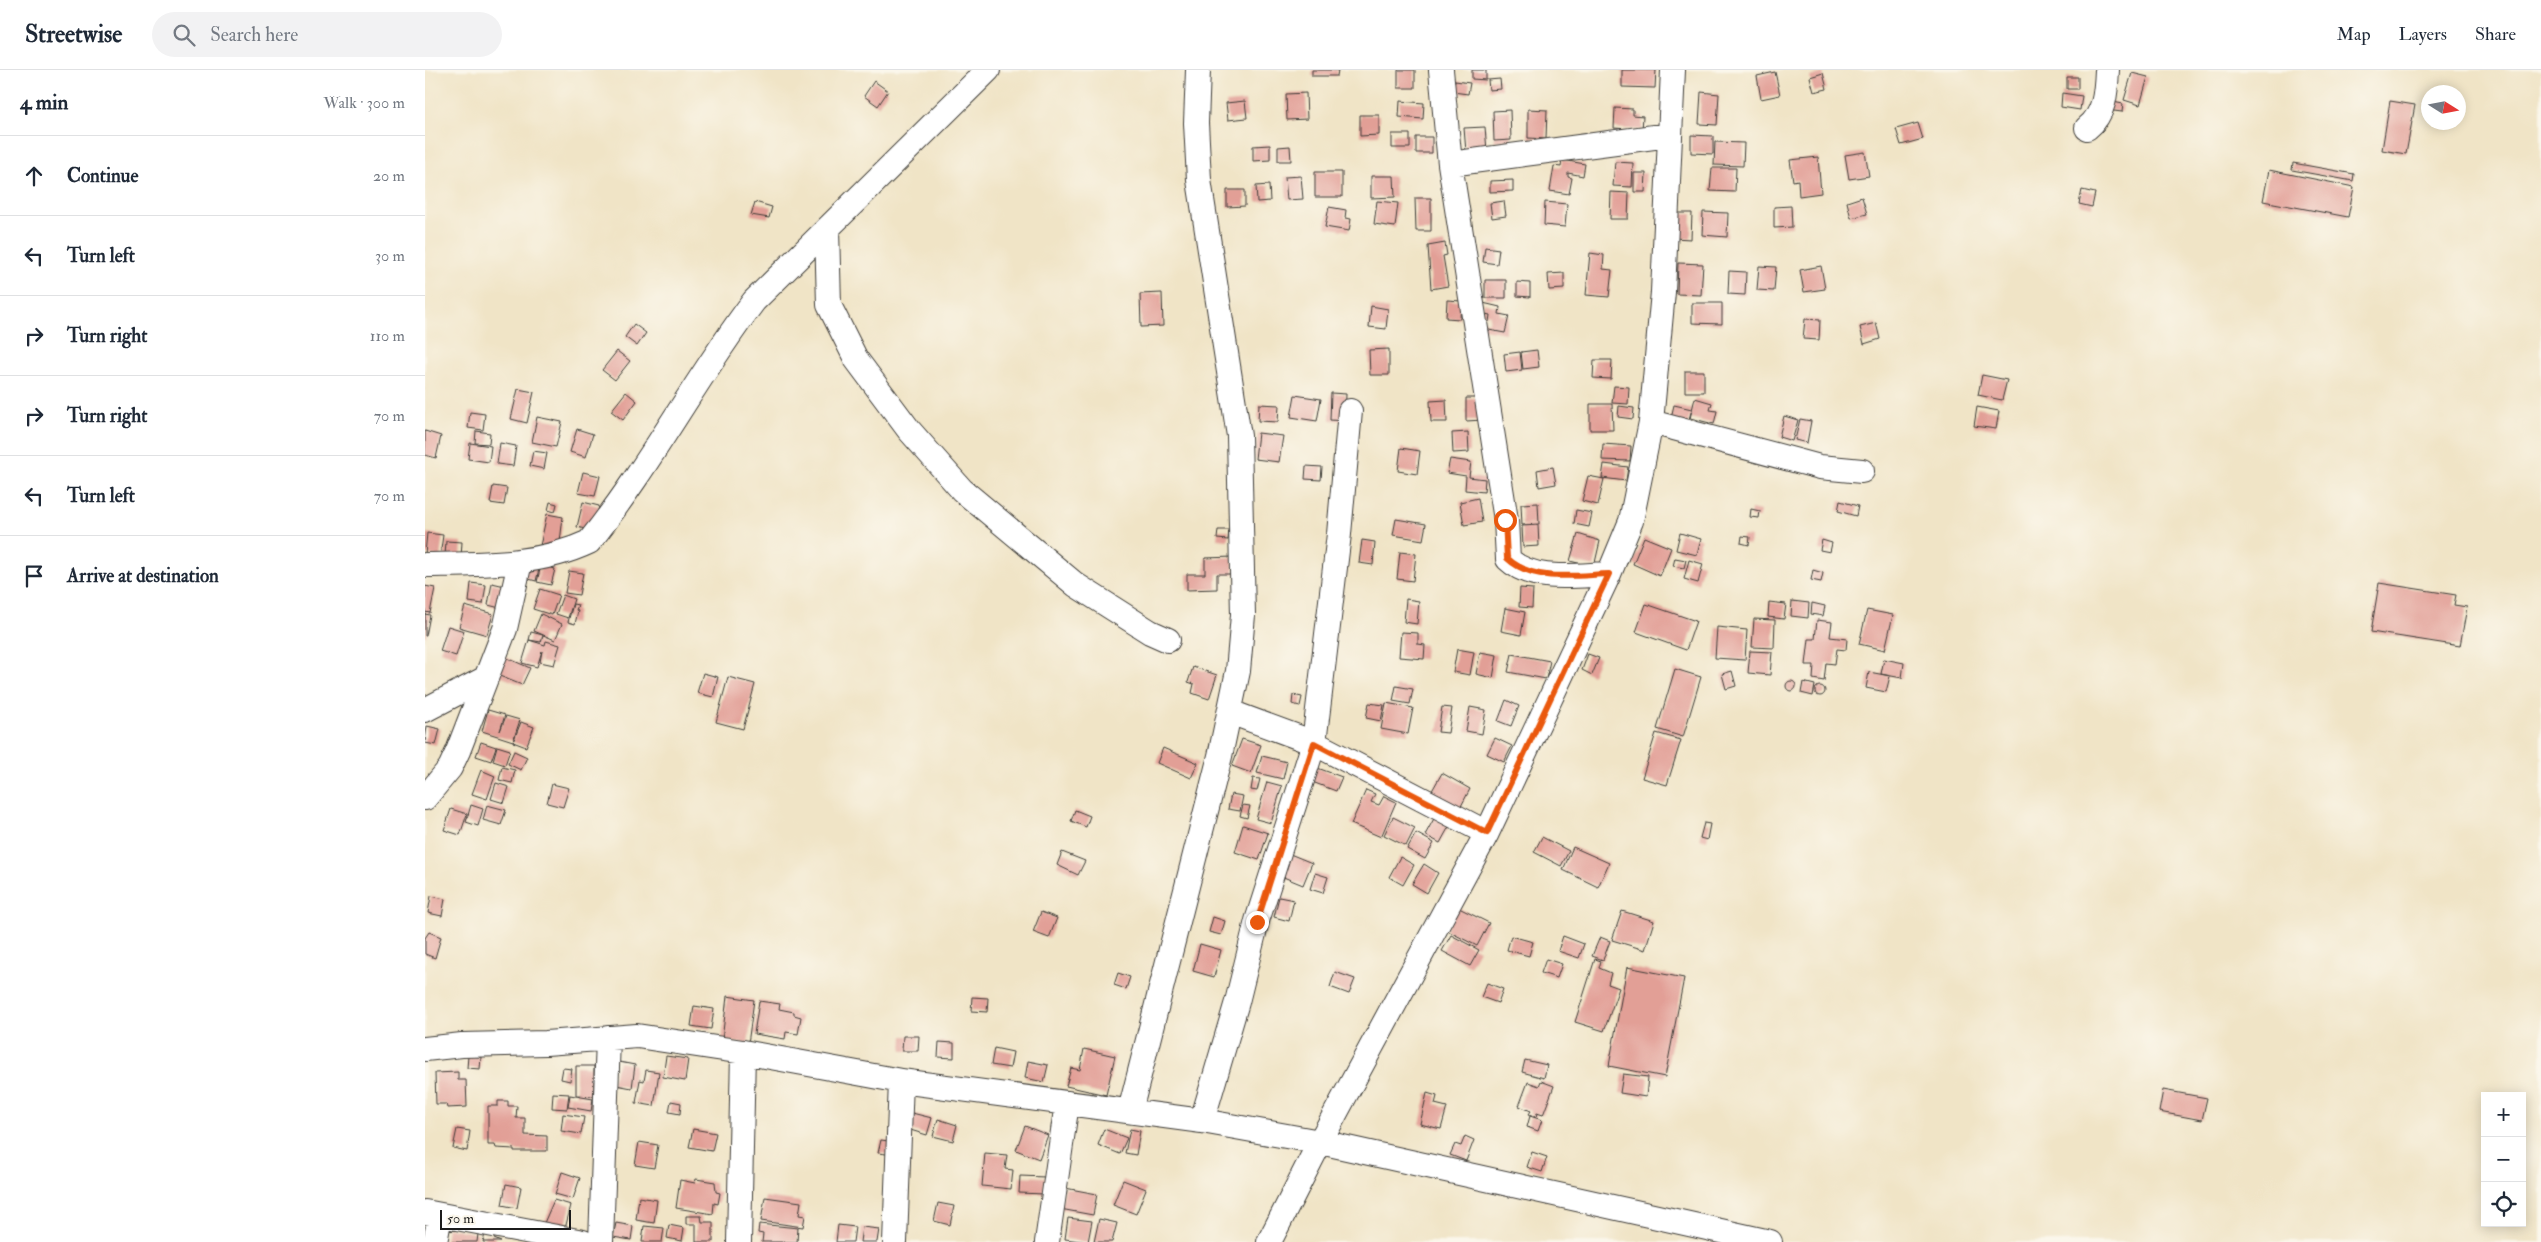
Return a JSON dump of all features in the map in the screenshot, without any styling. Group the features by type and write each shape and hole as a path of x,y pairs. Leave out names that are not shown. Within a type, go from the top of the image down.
{"street":[{"path":"425,566 520,562 579,547 589,542 647,460 723,342 754,301 988,70"},
{"path":"1130,1111 1188,889 1230,712 1238,671 1243,615 1239,436 1199,180 1196,123 1198,70"},
{"path":"1441,70 1450,164 1505,520 1507,558 1518,568 1535,573 1609,574"},
{"path":"1269,1242 1320,1142 1487,833 1609,574 1631,521 1651,422 1663,292 1673,70"},
{"path":"2087,128 2101,113 2107,70"},
{"path":"1450,164 1669,135"},
{"path":"827,229 829,305 857,360 909,430 962,490 1076,585 1150,632 1169,640"},
{"path":"1202,1121 1237,1002 1257,922 1314,743 1339,534 1350,411"},
{"path":"1651,422 1820,467 1862,471"},
{"path":"425,798 450,768 505,629 520,562"},
{"path":"425,710 484,679"},
{"path":"1230,712 1314,743 1487,833"},
{"path":"425,1049 462,1045 637,1036 743,1052 901,1081 1202,1121 1320,1142 1770,1242"},
{"path":"601,1242 608,1038"},
{"path":"739,1242 743,1052"},
{"path":"895,1242 901,1081"},
{"path":"1047,1242 1067,1103"},
{"path":"435,1242 433,1214 583,1242"}],"building":[{"path":"1312,70 1338,70 1337,76 1312,76"},
{"path":"1398,70 1415,70 1415,88 1398,88"},
{"path":"1472,70 1486,70 1486,80 1472,79"},
{"path":"1622,70 1656,70 1655,88 1622,87"},
{"path":"1775,72 1780,95 1761,99 1757,76"},
{"path":"1823,73 1827,89 1814,92 1810,77"},
{"path":"2132,73 2148,77 2140,105 2124,100"},
{"path":"2067,77 2078,77 2078,89 2067,89"},
{"path":"1500,79 1501,89 1489,90 1488,80"},
{"path":"874,81 888,91 878,106 864,96"},
{"path":"1455,81 1470,83 1468,94 1453,92"},
{"path":"1701,92 1719,94 1717,125 1699,124"},
{"path":"1306,93 1307,119 1287,120 1286,94"},
{"path":"2062,93 2082,96 2080,110 2061,107"},
{"path":"1245,101 1247,118 1228,120 1226,103"},
{"path":"1400,101 1424,103 1423,119 1399,117"},
{"path":"2108,101 2123,104 2122,112 2106,110"},
{"path":"2390,101 2415,105 2406,154 2382,150"},
{"path":"1615,108 1633,109 1633,115 1643,116 1642,130 1614,128"},
{"path":"1528,109 1547,110 1546,139 1528,138"},
{"path":"1510,110 1511,140 1494,141 1493,111"},
{"path":"1360,115 1379,115 1379,135 1360,136"},
{"path":"1918,123 1923,139 1901,145 1896,129"},
{"path":"1485,127 1487,151 1466,152 1464,128"},
{"path":"1392,134 1410,134 1410,148 1392,148"},
{"path":"1691,135 1713,136 1713,154 1691,153"},
{"path":"1416,137 1432,137 1432,153 1416,153"},
{"path":"1715,142 1744,143 1743,166 1714,165"},
{"path":"1270,145 1270,160 1253,161 1253,146"},
{"path":"1290,146 1291,161 1278,161 1278,147"},
{"path":"1865,152 1869,176 1849,179 1845,155"},
{"path":"1818,157 1821,193 1799,196 1798,180 1793,181 1790,160"},
{"path":"1562,160 1585,164 1583,176 1568,173 1568,177 1572,178 1569,194 1550,191 1554,166 1561,167"},
{"path":"1615,162 1633,163 1632,187 1613,186"},
{"path":"2293,163 2354,174 2353,181 2292,170"},
{"path":"1712,168 1736,168 1735,192 1710,191"},
{"path":"2269,170 2354,187 2348,217 2263,201"},
{"path":"1315,172 1342,172 1342,197 1315,197"},
{"path":"1634,173 1646,173 1645,192 1634,192"},
{"path":"1301,176 1303,199 1287,200 1285,177"},
{"path":"1371,176 1394,176 1395,197 1371,198"},
{"path":"1513,180 1513,191 1490,192 1490,181"},
{"path":"1269,185 1270,201 1257,202 1256,186"},
{"path":"1227,190 1245,190 1245,206 1227,207"},
{"path":"2082,190 2095,193 2092,207 2079,204"},
{"path":"1611,192 1629,193 1628,219 1610,219"},
{"path":"1862,197 1867,214 1851,218 1847,202"},
{"path":"1415,198 1431,198 1431,231 1416,231"},
{"path":"1377,201 1398,203 1395,227 1374,224"},
{"path":"1504,201 1506,216 1492,218 1490,203"},
{"path":"755,202 772,207 769,218 751,215"},
{"path":"1545,202 1567,204 1565,227 1544,225"},
{"path":"1791,206 1792,227 1774,228 1774,207"},
{"path":"1329,207 1346,210 1345,218 1351,219 1349,231 1325,227"},
{"path":"1703,212 1728,213 1727,237 1702,235"},
{"path":"1674,213 1692,213 1691,239 1673,238"},
{"path":"1445,243 1447,255 1443,256 1448,286 1431,289 1428,246"},
{"path":"1485,247 1499,249 1497,264 1483,262"},
{"path":"1590,253 1604,255 1603,269 1612,270 1609,297 1586,295"},
{"path":"1678,263 1703,264 1701,295 1677,294"},
{"path":"1759,266 1776,267 1774,291 1757,290"},
{"path":"1821,266 1825,289 1804,292 1800,270"},
{"path":"1729,271 1746,272 1745,295 1728,294"},
{"path":"1564,273 1564,289 1549,290 1548,274"},
{"path":"1485,280 1506,280 1506,298 1485,298"},
{"path":"1517,282 1530,283 1530,297 1517,296"},
{"path":"1162,293 1163,326 1141,327 1140,294"},
{"path":"1447,300 1461,301 1460,319 1446,318"},
{"path":"1483,303 1500,307 1499,314 1509,316 1505,333 1478,328 1480,320 1489,322 1490,315 1481,313"},
{"path":"1692,303 1722,303 1722,324 1692,323"},
{"path":"1371,306 1388,309 1386,329 1369,327"},
{"path":"1805,319 1820,320 1819,340 1803,339"},
{"path":"1876,323 1880,339 1864,344 1860,327"},
{"path":"634,324 646,333 637,346 625,337"},
{"path":"1389,349 1389,375 1370,375 1369,350"},
{"path":"1537,350 1539,367 1523,369 1521,352"},
{"path":"617,351 630,361 615,380 602,370"},
{"path":"1520,352 1522,370 1506,372 1504,354"},
{"path":"1594,360 1612,360 1611,379 1593,378"},
{"path":"1685,371 1704,371 1704,392 1685,392"},
{"path":"1982,375 2007,380 2002,400 1978,395"},
{"path":"1614,386 1629,387 1628,404 1612,403"},
{"path":"518,389 534,392 527,423 511,419"},
{"path":"626,392 637,401 623,420 611,411"},
{"path":"1331,393 1346,394 1345,421 1330,420"},
{"path":"1295,395 1321,399 1317,421 1291,417"},
{"path":"1466,398 1482,398 1483,420 1466,421"},
{"path":"1695,398 1712,403 1710,410 1717,411 1714,424 1690,418"},
{"path":"1446,400 1447,422 1431,422 1430,401"},
{"path":"1259,404 1279,405 1278,422 1258,421"},
{"path":"1590,404 1612,404 1613,430 1590,430"},
{"path":"1674,405 1692,409 1687,426 1670,422"},
{"path":"1619,406 1634,408 1633,419 1618,417"},
{"path":"1977,407 1999,411 1996,429 1974,426"},
{"path":"470,412 485,414 483,430 468,428"},
{"path":"1784,416 1798,420 1792,441 1779,437"},
{"path":"537,417 562,422 556,447 532,442"},
{"path":"1800,419 1811,421 1807,443 1795,440"},
{"path":"577,429 593,434 586,457 570,452"},
{"path":"425,431 441,436 436,458 425,455"},
{"path":"476,431 490,433 489,444 475,443"},
{"path":"1468,432 1469,452 1453,453 1452,433"},
{"path":"1258,433 1283,436 1279,462 1255,459"},
{"path":"470,443 491,446 489,462 468,459"},
{"path":"500,443 516,446 513,466 497,464"},
{"path":"1603,444 1631,446 1630,461 1602,460"},
{"path":"1401,448 1420,451 1417,474 1398,471"},
{"path":"533,451 547,453 544,469 530,466"},
{"path":"1450,459 1471,462 1469,477 1485,479 1484,492 1465,490 1466,476 1447,473"},
{"path":"1604,464 1628,467 1626,481 1602,478"},
{"path":"1306,466 1322,467 1321,480 1305,479"},
{"path":"1553,467 1556,484 1539,487 1537,470"},
{"path":"583,472 600,476 595,496 578,493"},
{"path":"1588,476 1604,479 1598,505 1582,501"},
{"path":"493,486 507,488 504,505 490,503"},
{"path":"1478,498 1482,522 1464,525 1460,502"},
{"path":"1840,501 1858,506 1856,516 1838,511"},
{"path":"550,502 557,504 555,512 548,510"},
{"path":"583,502 599,506 593,531 577,527"},
{"path":"1538,503 1539,524 1522,525 1521,504"},
{"path":"1751,509 1760,511 1759,518 1750,517"},
{"path":"1576,510 1592,513 1589,527 1574,524"},
{"path":"547,514 563,517 559,550 540,546"},
{"path":"1396,519 1426,524 1423,540 1393,535"},
{"path":"1538,525 1539,546 1523,547 1522,526"},
{"path":"1218,530 1229,530 1228,540 1217,539"},
{"path":"427,533 443,535 440,557 425,554"},
{"path":"1680,533 1701,539 1697,555 1676,550"},
{"path":"1578,534 1600,541 1594,567 1570,561"},
{"path":"1742,536 1750,537 1749,545 1741,543"},
{"path":"1644,537 1671,548 1660,576 1633,564"},
{"path":"1362,540 1375,542 1373,565 1359,563"},
{"path":"1822,540 1832,543 1830,552 1820,550"},
{"path":"446,541 462,542 461,558 445,557"},
{"path":"1400,552 1416,554 1413,581 1397,579"},
{"path":"1233,557 1234,574 1217,574 1217,589 1187,590 1187,574 1205,574 1205,558"},
{"path":"1675,558 1686,560 1684,568 1673,566"},
{"path":"1689,560 1703,564 1698,583 1684,579"},
{"path":"525,565 539,569 536,581 522,577"},
{"path":"541,565 555,569 551,585 537,582"},
{"path":"1813,570 1823,573 1821,582 1811,580"},
{"path":"569,571 583,573 579,595 565,593"},
{"path":"471,583 486,585 483,604 469,602"},
{"path":"492,583 505,586 500,608 488,605"},
{"path":"2379,583 2456,595 2454,605 2467,607 2460,646 2371,632"},
{"path":"425,586 435,588 430,613 425,612"},
{"path":"1520,588 1533,589 1532,608 1519,607"},
{"path":"540,589 559,595 552,615 533,609"},
{"path":"563,595 574,599 568,618 556,614"},
{"path":"1406,599 1419,601 1417,624 1404,622"},
{"path":"1792,601 1809,603 1808,618 1791,616"},
{"path":"1769,602 1786,604 1784,619 1768,617"},
{"path":"1812,603 1825,606 1823,616 1811,614"},
{"path":"573,604 578,605 575,624 568,622"},
{"path":"1646,604 1696,621 1686,650 1636,632"},
{"path":"465,606 493,614 487,635 459,627"},
{"path":"1505,608 1525,612 1521,635 1501,631"},
{"path":"1867,610 1893,615 1885,650 1859,644"},
{"path":"425,614 430,615 426,636 425,636"},
{"path":"541,614 562,624 555,640 534,631"},
{"path":"1754,619 1775,620 1774,648 1752,647"},
{"path":"1817,620 1832,622 1830,637 1847,639 1846,650 1837,649 1835,664 1826,663 1824,681 1813,679 1814,665 1806,665 1809,639 1815,639"},
{"path":"448,626 464,631 456,656 440,651"},
{"path":"1717,627 1747,630 1745,660 1715,658"},
{"path":"531,632 543,635 541,642 529,640"},
{"path":"1401,632 1418,633 1418,644 1425,645 1424,659 1399,657"},
{"path":"529,640 545,645 546,641 560,645 554,665 540,662 542,651 537,667 522,663"},
{"path":"1457,649 1474,652 1470,675 1453,672"},
{"path":"1750,651 1772,652 1770,675 1748,673"},
{"path":"1480,652 1497,655 1493,678 1476,674"},
{"path":"1512,654 1550,661 1546,679 1508,672"},
{"path":"1588,654 1599,658 1592,675 1582,670"},
{"path":"505,657 530,668 522,685 497,675"},
{"path":"1884,659 1904,663 1902,678 1881,674"},
{"path":"1193,667 1217,675 1209,699 1192,693 1194,684 1188,682"},
{"path":"1675,669 1701,677 1683,737 1657,729"},
{"path":"1732,671 1736,686 1726,689 1722,674"},
{"path":"1869,672 1890,676 1886,692 1866,688"},
{"path":"703,673 718,677 713,697 697,693"},
{"path":"728,677 755,684 743,729 716,722"},
{"path":"1789,681 1793,681 1796,686 1795,690 1789,691 1786,688 1786,684"},
{"path":"1803,682 1815,685 1813,696 1801,693"},
{"path":"1396,686 1413,689 1410,704 1393,701"},
{"path":"1818,686 1822,686 1825,691 1824,695 1818,696 1815,693 1815,689"},
{"path":"1293,695 1302,697 1300,706 1292,704"},
{"path":"1506,700 1519,706 1511,726 1498,721"},
{"path":"1369,703 1384,705 1381,721 1366,718"},
{"path":"1386,703 1413,708 1408,734 1381,729"},
{"path":"1442,707 1452,708 1448,733 1438,732"},
{"path":"1470,707 1486,710 1482,734 1466,731"},
{"path":"488,710 505,715 500,731 506,716 520,720 513,741 482,731"},
{"path":"521,722 534,727 526,747 513,742"},
{"path":"427,726 440,729 436,745 425,743"},
{"path":"1656,733 1681,740 1667,785 1642,778"},
{"path":"1495,738 1512,746 1504,762 1487,754"},
{"path":"1242,739 1261,745 1251,773 1232,766"},
{"path":"481,742 496,747 491,761 476,756"},
{"path":"497,746 510,750 505,765 493,761"},
{"path":"1163,748 1198,763 1191,778 1157,763"},
{"path":"514,751 527,757 521,770 508,764"},
{"path":"1262,756 1287,762 1283,779 1257,773"},
{"path":"1312,766 1342,777 1336,791 1307,780"},
{"path":"502,767 515,770 512,783 499,780"},
{"path":"481,770 495,776 487,799 472,794"},
{"path":"1442,773 1470,789 1458,812 1429,796"},
{"path":"1253,778 1260,779 1257,791 1251,790"},
{"path":"1267,782 1282,786 1271,823 1256,819"},
{"path":"496,783 509,787 504,803 491,799"},
{"path":"552,784 569,788 563,807 547,803"},
{"path":"1366,790 1375,794 1371,802 1379,805 1384,796 1396,802 1381,837 1351,824"},
{"path":"1231,794 1243,796 1240,811 1228,809"},
{"path":"471,805 483,809 478,826 466,822"},
{"path":"487,805 506,810 501,825 483,820"},
{"path":"1243,805 1250,806 1247,818 1240,816"},
{"path":"451,809 467,814 460,835 444,830"},
{"path":"1075,810 1090,816 1086,827 1071,821"},
{"path":"1436,815 1451,823 1440,843 1425,835"},
{"path":"1393,817 1415,828 1406,846 1384,835"},
{"path":"1704,823 1710,824 1707,840 1700,838"},
{"path":"1243,825 1268,833 1259,860 1235,852"},
{"path":"1416,833 1434,843 1425,859 1407,849"},
{"path":"1542,837 1569,851 1561,866 1534,852"},
{"path":"1573,847 1609,863 1598,887 1563,870"},
{"path":"1062,852 1085,861 1078,875 1057,865"},
{"path":"1290,854 1312,863 1303,885 1281,876"},
{"path":"1400,857 1414,865 1403,885 1389,877"},
{"path":"1424,864 1438,873 1427,893 1412,884"},
{"path":"1315,873 1328,877 1323,893 1310,889"},
{"path":"431,896 445,899 442,916 428,913"},
{"path":"1279,897 1294,900 1289,921 1274,917"},
{"path":"1457,907 1489,923 1477,946 1446,930"},
{"path":"1622,911 1654,921 1645,950 1612,940"},
{"path":"1041,912 1057,918 1049,938 1033,932"},
{"path":"1213,917 1225,921 1221,935 1209,932"},
{"path":"429,932 441,937 435,958 425,954 425,938"},
{"path":"1451,935 1479,950 1470,966 1442,951"},
{"path":"1511,936 1533,942 1529,956 1507,950"},
{"path":"1563,936 1584,944 1579,958 1558,951"},
{"path":"1600,937 1610,941 1603,960 1592,956"},
{"path":"1200,944 1221,950 1214,977 1193,971"},
{"path":"1546,959 1562,964 1557,978 1541,973"},
{"path":"1595,959 1601,961 1599,968 1611,973 1608,984 1619,988 1604,1031 1575,1022"},
{"path":"1627,967 1684,978 1665,1077 1609,1066"},
{"path":"1335,972 1355,979 1349,994 1330,987"},
{"path":"1118,973 1130,977 1126,989 1114,985"},
{"path":"1487,983 1503,989 1498,1003 1481,997"},
{"path":"727,996 754,1000 748,1044 722,1041"},
{"path":"972,997 988,998 987,1012 971,1011"},
{"path":"759,1001 780,1004 779,1009 794,1012 794,1015 801,1017 798,1034 786,1032 785,1039 754,1034"},
{"path":"694,1006 714,1009 711,1029 691,1026"},
{"path":"903,1036 919,1036 918,1051 902,1051"},
{"path":"939,1042 954,1043 954,1058 938,1057"},
{"path":"994,1048 1013,1052 1010,1068 991,1065"},
{"path":"1084,1049 1115,1056 1106,1095 1066,1086 1071,1068 1080,1070"},
{"path":"468,1056 481,1057 480,1069 467,1068"},
{"path":"666,1056 688,1059 685,1081 663,1077"},
{"path":"1525,1060 1547,1065 1544,1078 1522,1072"},
{"path":"1028,1061 1048,1065 1044,1082 1025,1078"},
{"path":"619,1062 635,1065 632,1088 611,1084"},
{"path":"576,1066 594,1066 594,1096 576,1095"},
{"path":"563,1068 572,1069 570,1081 561,1079"},
{"path":"646,1070 659,1072 654,1106 636,1103 640,1080 644,1081"},
{"path":"458,1072 458,1080 466,1080 467,1107 447,1108 446,1104 436,1104 435,1073"},
{"path":"1623,1074 1648,1077 1646,1097 1620,1093"},
{"path":"1541,1081 1554,1086 1543,1115 1537,1113 1536,1117 1529,1114 1531,1111 1519,1106 1528,1082 1539,1086"},
{"path":"2163,1090 2207,1098 2202,1120 2159,1112"},
{"path":"553,1093 569,1094 567,1109 552,1108"},
{"path":"1427,1093 1437,1096 1435,1104 1447,1107 1441,1129 1420,1124"},
{"path":"570,1095 593,1099 591,1111 568,1107"},
{"path":"498,1101 508,1101 508,1106 517,1106 516,1118 525,1118 525,1135 547,1136 547,1151 514,1151 514,1149 496,1148 495,1145 488,1145 488,1106 498,1106"},
{"path":"671,1101 681,1103 680,1114 669,1112"},
{"path":"912,1113 932,1118 927,1135 907,1129"},
{"path":"563,1114 584,1117 581,1134 561,1131"},
{"path":"1530,1116 1542,1120 1538,1131 1527,1127"},
{"path":"938,1119 957,1125 953,1141 933,1136"},
{"path":"1025,1126 1048,1135 1039,1159 1016,1150"},
{"path":"457,1129 470,1131 467,1151 453,1148"},
{"path":"693,1129 716,1133 712,1151 689,1147"},
{"path":"1104,1129 1127,1138 1120,1154 1098,1145"},
{"path":"1130,1129 1140,1131 1136,1155 1125,1153"},
{"path":"1465,1136 1474,1140 1466,1161 1450,1155 1455,1144 1461,1146"},
{"path":"881,1140 896,1142 894,1155 878,1153"},
{"path":"639,1142 658,1145 654,1168 635,1165"},
{"path":"1532,1152 1547,1157 1542,1172 1527,1167"},
{"path":"985,1153 1007,1155 1005,1169 1013,1170 1011,1189 982,1186"},
{"path":"562,1172 580,1178 573,1199 555,1194"},
{"path":"1020,1176 1045,1177 1044,1194 1019,1193"},
{"path":"696,1179 715,1182 716,1192 720,1193 718,1204 714,1203 713,1214 676,1208 680,1180 695,1183"},
{"path":"1123,1180 1146,1189 1136,1214 1113,1205"},
{"path":"506,1184 521,1187 517,1208 502,1205"},
{"path":"1065,1188 1097,1194 1093,1215 1060,1209"},
{"path":"639,1197 657,1200 654,1223 636,1220"},
{"path":"765,1197 801,1202 799,1215 805,1216 803,1227 761,1221"},
{"path":"554,1200 571,1205 565,1229 544,1223"},
{"path":"938,1203 954,1206 950,1225 934,1221"},
{"path":"686,1216 701,1216 702,1222 713,1222 713,1242 696,1242 696,1224 686,1224"},
{"path":"1068,1218 1092,1221 1088,1242 1065,1239"},
{"path":"1099,1219 1117,1223 1112,1242 1094,1242"},
{"path":"616,1223 633,1226 631,1240 613,1237"},
{"path":"759,1224 798,1228 797,1242 762,1242 763,1234 758,1233"},
{"path":"669,1225 684,1228 682,1241 667,1238"},
{"path":"838,1225 855,1227 853,1242 836,1242"},
{"path":"644,1226 664,1228 662,1242 642,1242"},
{"path":"447,1227 478,1234 477,1242 445,1242"},
{"path":"862,1227 879,1229 877,1242 860,1242"},
{"path":"485,1234 495,1236 494,1239 501,1242 483,1242"}],"route":[{"path":"1257,922 1314,743 1487,833 1609,574 1558,575 1535,573 1518,568 1507,558 1505,520"}]}
